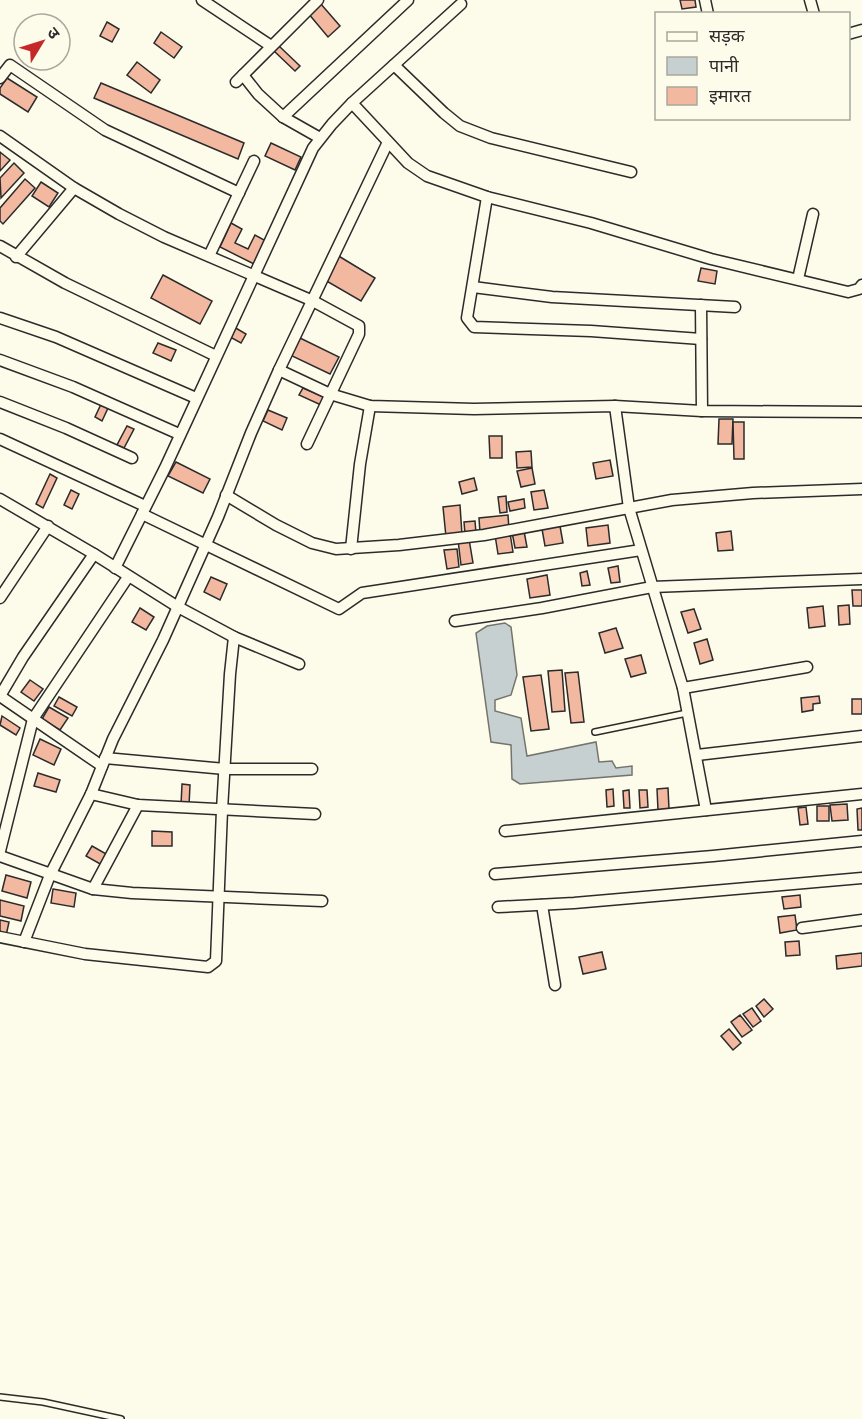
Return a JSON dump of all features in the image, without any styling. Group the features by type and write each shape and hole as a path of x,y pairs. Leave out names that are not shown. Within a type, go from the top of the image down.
{"street":[{"path":"202,0 271,46"},
{"path":"318,0 240,79 283,117 320,138"},
{"path":"283,117 408,0"},
{"path":"115,568 255,276 304,166 320,138 352,103 461,4"},
{"path":"0,78 10,65 105,130 239,194"},
{"path":"394,65 460,126 491,138 631,172"},
{"path":"352,103 408,163 427,176 487,196 611,229 711,259 848,292 859,289 862,285"},
{"path":"0,136 74,188 137,223 313,301 359,326 358,334 307,444"},
{"path":"24,942 50,875 91,794 206,545 279,370 388,142"},
{"path":"209,256 254,161"},
{"path":"16,256 74,188"},
{"path":"487,196 467,318 474,327 591,331 701,339"},
{"path":"798,279 813,214"},
{"path":"0,246 114,307 216,356"},
{"path":"473,287 552,297 735,307"},
{"path":"701,305 702,411"},
{"path":"0,318 56,338 196,398"},
{"path":"0,360 73,387 180,434"},
{"path":"279,370 330,394 370,406 474,409 615,406 702,411 862,412"},
{"path":"0,402 66,428 132,458"},
{"path":"351,549 360,464 370,406"},
{"path":"615,406 629,508 683,688 706,810"},
{"path":"0,439 143,510 206,545 339,609 362,593 641,550"},
{"path":"226,495 276,525 312,543 326,548 351,549 484,535 684,499 753,493 862,489"},
{"path":"2,503 48,526 178,607 234,637 299,664"},
{"path":"0,598 48,526"},
{"path":"94,554 23,657 0,696 104,762 225,769 312,769"},
{"path":"0,851 33,719 128,577"},
{"path":"455,621 542,608 652,587 862,579"},
{"path":"0,937 86,954 208,967 216,961 222,810 234,637"},
{"path":"683,688 807,667"},
{"path":"697,755 862,736"},
{"path":"91,794 138,805 315,814"},
{"path":"506,831 862,794"},
{"path":"93,890 138,805"},
{"path":"495,874 862,841"},
{"path":"0,856 93,890 322,901"},
{"path":"498,907 862,878"},
{"path":"542,905 555,985"},
{"path":"802,928 862,920"}],"lane":[{"path":"595,732 689,712"},
{"path":"0,1396 43,1402 121,1419"}],"water":[{"path":"505,623 511,627 517,675 511,695 495,700 495,711 521,718 527,756 596,742 599,762 612,761 616,768 632,766 632,775 520,784 512,779 511,745 491,742 476,633 487,626"}],"building":[{"path":"680,0 695,0 696,7 682,9"},
{"path":"320,3 340,26 328,37 308,13"},
{"path":"107,22 119,29 112,42 100,36"},
{"path":"161,32 182,47 174,58 154,43"},
{"path":"279,46 300,66 295,71 274,51"},
{"path":"137,62 160,80 151,93 127,75"},
{"path":"7,78 37,97 28,112 0,94 0,88"},
{"path":"101,83 244,143 238,159 94,98"},
{"path":"271,143 301,157 295,170 265,156"},
{"path":"0,152 10,160 0,171"},
{"path":"14,163 24,173 1,198 0,178"},
{"path":"25,179 35,188 3,224 0,221 0,208"},
{"path":"41,182 58,193 49,207 32,196"},
{"path":"231,223 242,229 235,243 248,249 255,235 266,241 254,264 220,247"},
{"path":"337,255 375,278 361,301 323,279"},
{"path":"701,268 717,271 715,284 698,281"},
{"path":"163,275 212,301 200,324 151,298"},
{"path":"234,327 246,334 241,343 230,337"},
{"path":"298,337 339,357 330,374 290,355"},
{"path":"158,343 176,350 171,361 153,353"},
{"path":"303,388 324,397 321,405 299,395"},
{"path":"102,402 109,406 102,421 95,417"},
{"path":"268,410 287,418 282,430 263,421"},
{"path":"719,419 733,419 732,444 718,444"},
{"path":"733,422 744,422 744,459 734,459"},
{"path":"127,426 134,429 124,448 117,445"},
{"path":"489,436 502,436 502,458 490,458"},
{"path":"531,451 532,467 517,468 516,452"},
{"path":"610,460 613,476 596,479 593,463"},
{"path":"176,462 210,479 203,493 168,476"},
{"path":"532,468 535,484 521,487 517,471"},
{"path":"50,474 57,478 43,508 36,504"},
{"path":"474,478 477,490 462,494 459,482"},
{"path":"71,490 79,494 72,509 64,505"},
{"path":"544,490 548,508 534,510 531,492"},
{"path":"506,496 507,512 500,513 498,497"},
{"path":"524,499 525,508 510,511 508,502"},
{"path":"460,505 462,535 446,537 443,507"},
{"path":"508,515 509,530 480,533 479,518"},
{"path":"475,521 476,533 465,534 464,522"},
{"path":"608,525 610,543 588,546 586,528"},
{"path":"560,526 563,543 545,546 542,529"},
{"path":"524,531 527,547 515,548 512,532"},
{"path":"731,531 733,550 718,551 716,533"},
{"path":"510,533 513,552 498,554 495,535"},
{"path":"469,539 473,563 461,565 458,540"},
{"path":"457,549 459,567 447,569 444,550"},
{"path":"618,566 620,582 611,583 608,568"},
{"path":"587,571 590,585 582,586 580,573"},
{"path":"547,575 550,595 530,598 527,579"},
{"path":"211,577 227,584 220,600 204,592"},
{"path":"852,590 862,590 862,606 853,606"},
{"path":"849,605 850,624 839,625 838,606"},
{"path":"823,606 825,626 809,628 807,608"},
{"path":"140,608 154,617 146,630 132,622"},
{"path":"694,609 701,629 688,633 681,612"},
{"path":"616,628 623,648 605,653 599,633"},
{"path":"707,639 713,660 700,664 694,643"},
{"path":"641,655 646,673 631,677 625,659"},
{"path":"562,670 565,711 552,712 548,671"},
{"path":"578,672 584,722 571,723 565,673"},
{"path":"541,675 549,729 531,731 523,677"},
{"path":"30,680 43,689 34,701 21,692"},
{"path":"819,696 820,703 813,704 813,710 802,712 801,698"},
{"path":"59,697 77,707 72,716 54,706"},
{"path":"852,699 862,699 862,714 852,714"},
{"path":"49,707 68,718 60,730 42,719"},
{"path":"2,716 20,728 16,735 0,725"},
{"path":"40,739 61,749 54,765 33,755"},
{"path":"38,773 60,780 56,792 34,786"},
{"path":"182,784 190,785 189,806 181,805"},
{"path":"668,788 669,809 658,810 657,789"},
{"path":"613,789 614,806 607,807 606,790"},
{"path":"629,790 630,808 624,808 623,791"},
{"path":"639,790 647,790 648,807 640,808"},
{"path":"847,804 848,820 832,821 830,805"},
{"path":"817,806 829,806 829,821 817,821"},
{"path":"806,807 808,824 800,825 798,808"},
{"path":"862,808 862,830 858,830 857,809"},
{"path":"152,831 172,832 172,846 152,846"},
{"path":"92,846 108,855 102,865 86,856"},
{"path":"6,875 31,882 27,898 2,891"},
{"path":"53,889 76,893 74,907 51,903"},
{"path":"800,895 801,907 784,909 782,897"},
{"path":"0,900 24,906 21,921 0,916"},
{"path":"795,915 797,930 780,933 778,917"},
{"path":"0,920 9,922 6,936 0,934"},
{"path":"799,941 800,955 786,956 785,942"},
{"path":"602,952 606,969 583,974 579,957"},
{"path":"862,953 862,966 837,969 836,956"},
{"path":"764,999 773,1009 764,1017 756,1006"},
{"path":"752,1008 761,1021 753,1027 743,1014"},
{"path":"740,1015 752,1030 742,1037 731,1022"},
{"path":"729,1029 741,1043 733,1050 721,1036"}]}
